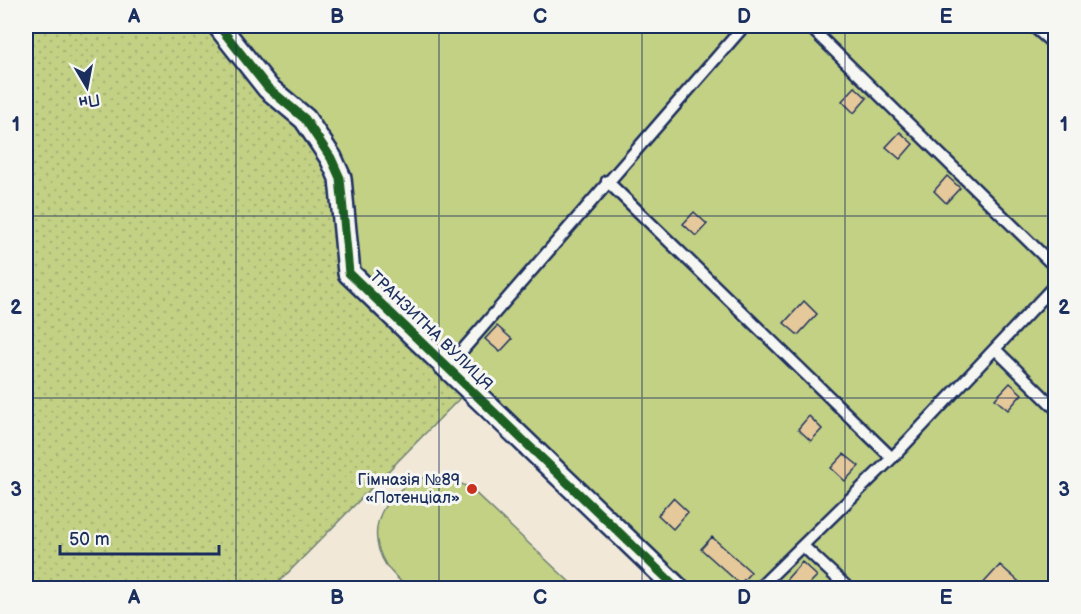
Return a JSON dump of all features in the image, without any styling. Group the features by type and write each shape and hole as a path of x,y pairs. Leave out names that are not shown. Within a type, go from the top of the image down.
{"street":[{"name":"ТРАНЗИТНА ВУЛИЦЯ","path":"219,26 268,88 305,119 331,158 340,178 349,273 677,588"}],"lane":[{"path":"447,368 607,181 744,26"},
{"path":"809,26 1056,268"},
{"path":"1033,26 1056,46"},
{"path":"607,181 892,458"},
{"path":"759,588 892,458 1056,284"},
{"path":"996,350 1056,409"},
{"path":"803,546 848,588"}],"shaded area":[{"name":"Гімназія №89 «Потенціал»","path":"469,389 677,588 273,588"}],"green space":[{"path":"26,26 219,26 305,119 469,389 273,588 26,588"},
{"path":"219,26 1055,26 1055,588 677,588 349,273 340,178"},
{"path":"429,476 444,476 470,488 576,588 408,588 388,568 379,550 378,522 383,509 402,488"}],"building":[{"path":"855,87 867,98 854,113 842,101"},
{"path":"900,132 913,144 900,159 886,147"},
{"path":"947,176 960,188 946,203 934,191"},
{"path":"694,212 707,224 696,236 683,224"},
{"path":"804,301 817,314 798,335 784,323"},
{"path":"497,326 512,339 500,352 485,339"},
{"path":"1010,383 1022,394 1008,410 995,399"},
{"path":"809,416 822,429 811,441 798,429"},
{"path":"844,454 859,466 845,481 831,468"},
{"path":"673,498 688,512 673,529 658,515"},
{"path":"712,537 751,572 740,584 701,549"},
{"path":"802,562 817,576 805,588 795,588 786,580"},
{"path":"1000,565 1026,588 979,588"}],"cycle path":[{"path":"219,26 268,88 305,119 331,158 340,178 349,273 677,588"}],"place":[{"name":"Гімназія №89 «Потенціал»","path":"472,489"}]}
